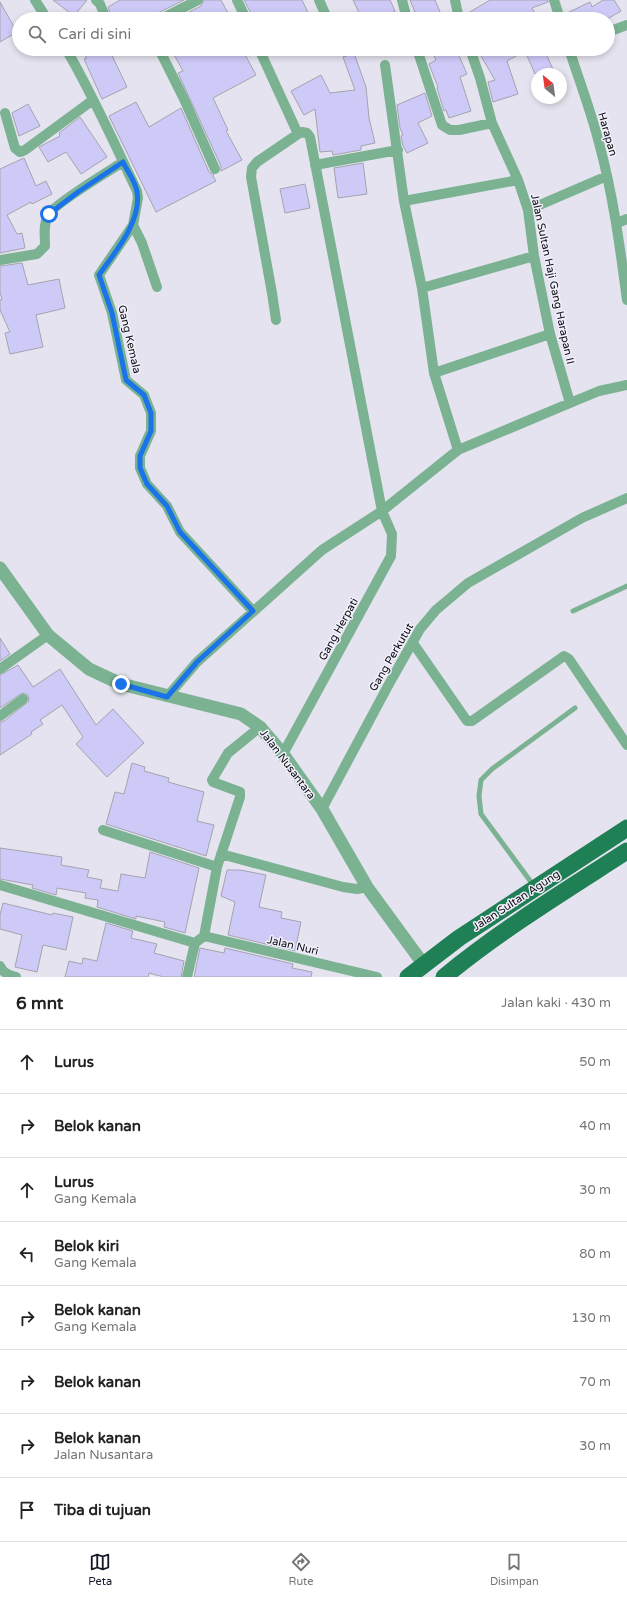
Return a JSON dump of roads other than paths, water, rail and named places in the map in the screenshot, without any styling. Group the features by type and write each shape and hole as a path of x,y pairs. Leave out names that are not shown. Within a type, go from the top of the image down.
{"main road":[{"name":"Jalan Sultan Agung","path":"432,972 459,938 627,828"},
{"name":"Jalan Sultan Agung","path":"408,977 432,972 470,956 540,907 627,851"}],"street":[{"path":"35,0 43,12"},
{"path":"175,12 198,0"},
{"path":"237,0 243,12"},
{"path":"319,0 324,12"},
{"path":"402,0 405,12"},
{"path":"455,0 458,12"},
{"path":"554,0 558,12"},
{"path":"101,1 104,12"},
{"path":"615,29 627,25"},
{"path":"70,56 93,100 137,191 138,198 133,225 142,243 157,287"},
{"path":"162,56 216,170"},
{"path":"262,56 298,134 257,162 252,168 252,177 276,320"},
{"path":"419,56 442,125 450,130 459,130 492,123"},
{"name":"Jalan Sultan Haji Gang Harapan II","path":"472,56 492,123 518,180 528,210 534,256 550,334 570,402"},
{"name":"Harapan","path":"571,56 599,141 607,176 617,223 627,300"},
{"path":"384,65 398,150 404,201 422,288 434,373 458,450"},
{"path":"5,113 15,148 20,152 25,150 93,100"},
{"name":"Gang Herpati","path":"283,754 391,556 392,534 382,511 310,137 307,133 302,132 298,134"},
{"path":"315,165 398,150"},
{"path":"0,260 37,254 45,246 45,224 49,214 78,192 123,162"},
{"path":"528,210 607,176"},
{"path":"404,201 518,180"},
{"path":"617,223 627,219"},
{"name":"Gang Kemala","path":"133,225 99,275 112,313 126,380 144,395 151,413 151,431 140,456 140,468 147,484 167,506 180,532 253,611"},
{"path":"422,288 534,256"},
{"path":"434,373 550,334"},
{"path":"167,697 197,662 322,550 382,511 458,450 570,402 599,392 627,385"},
{"name":"Gang Perkutut","path":"322,809 420,629 436,610 468,584 582,518 627,498"},
{"name":"Jalan Nusantara","path":"0,569 48,635 89,669 121,684 167,697 240,714 260,727 283,754 322,809 367,887 432,972"},
{"path":"0,669 48,635"},
{"path":"413,643 467,721 472,721 564,656 570,659 627,745"},
{"path":"0,716 23,699"},
{"path":"187,977 200,940 217,867 240,797 240,792 213,782 212,780 228,753 260,727"},
{"path":"103,830 217,867"},
{"path":"221,854 343,887 357,889 367,887"},
{"name":"Jalan Nuri","path":"0,885 200,940 377,977"},
{"path":"0,966 1,969 16,977"}],"lane":[{"path":"573,611 627,586"},
{"path":"535,887 481,814 478,796 481,780 492,769 575,708"}]}
